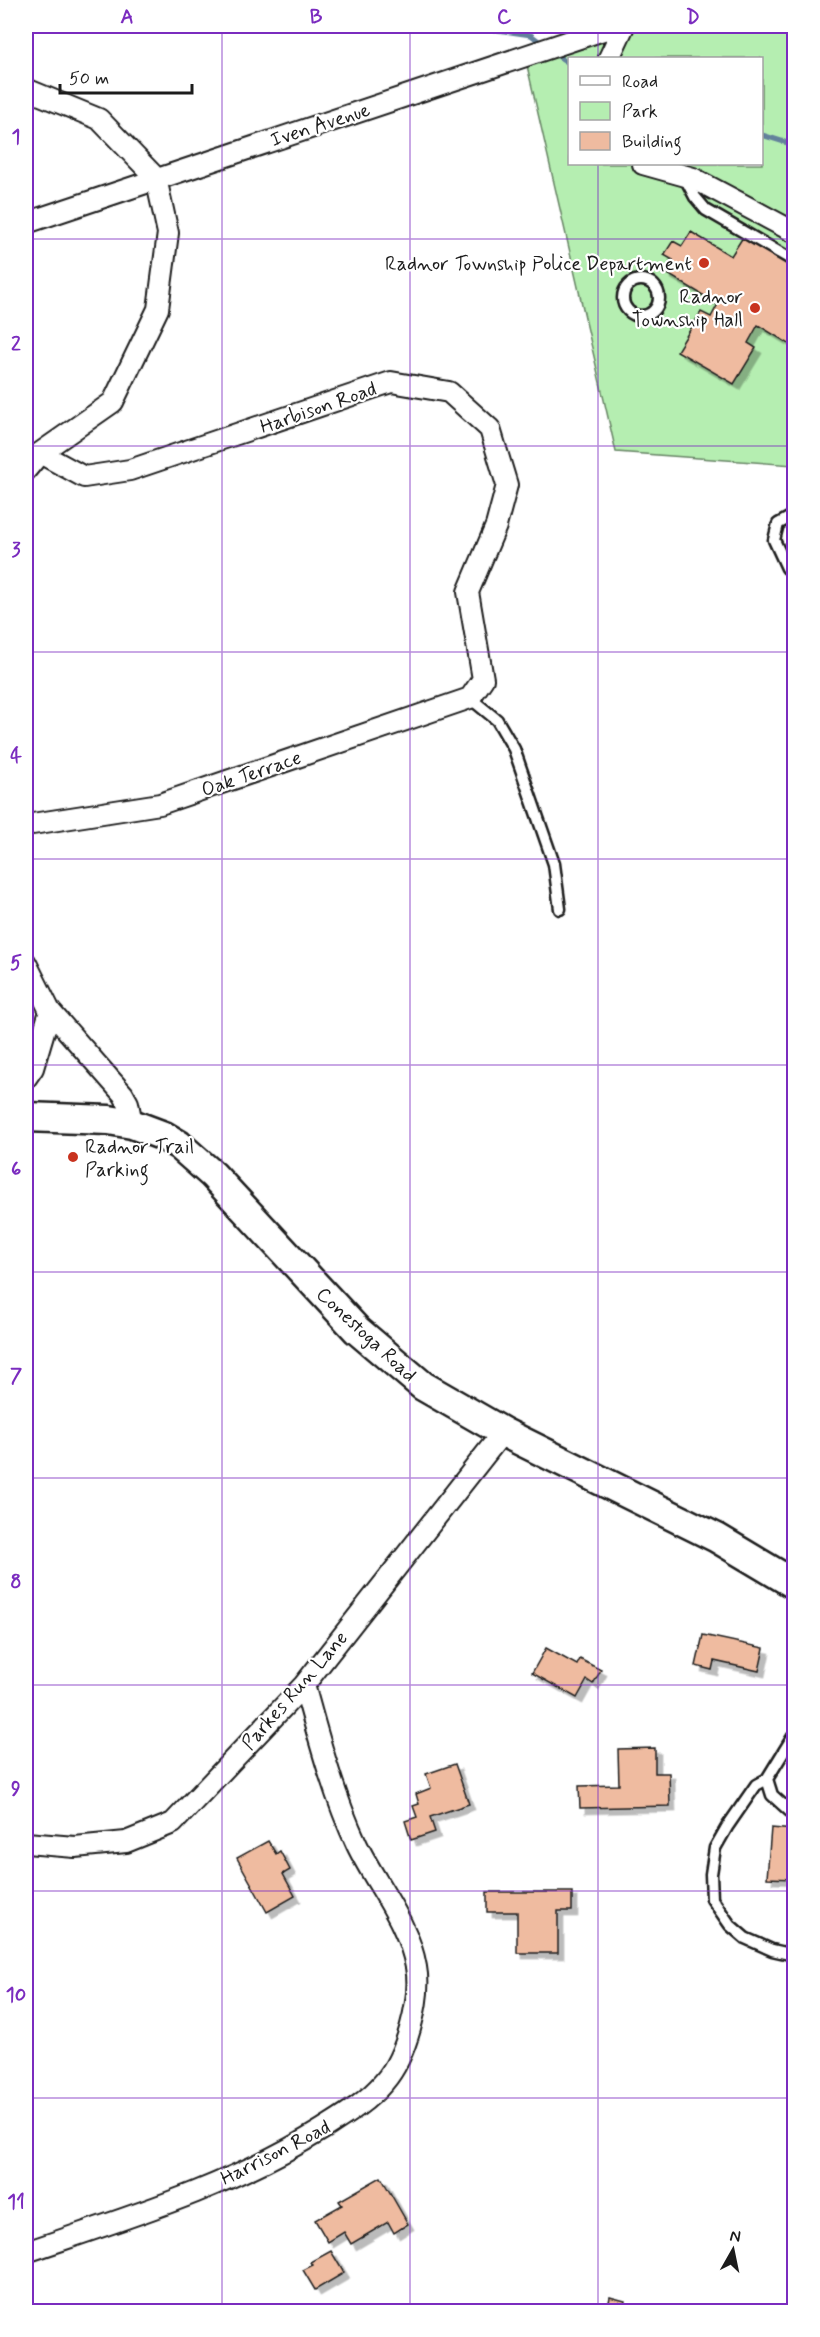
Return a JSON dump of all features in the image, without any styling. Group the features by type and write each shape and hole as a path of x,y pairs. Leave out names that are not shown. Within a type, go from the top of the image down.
{"main road":[{"name":"Conestoga Road","path":"26,1117 84,1118 132,1124 164,1136 197,1160 357,1330 423,1386 502,1432 717,1538 795,1584"}],"street":[{"name":"Iven Avenue","path":"26,224 156,178 615,26"},
{"path":"609,57 624,26"},
{"path":"26,89 99,119 156,178 168,233 158,309 113,402 40,453 26,470"},
{"path":"646,165 693,178 795,232"},
{"name":"Harbison Road","path":"40,453 84,477 130,470 391,382 449,392 490,429 507,485 496,526 468,592 483,679 470,698"},
{"name":"Oak Terrace","path":"26,825 160,804 470,698"},
{"path":"26,963 50,1011 123,1094 128,1103 132,1124"},
{"path":"26,1078 33,1068 50,1011"},
{"name":"Parkes Run Lane","path":"26,1843 75,1847 126,1842 173,1823 304,1685 502,1432"},
{"name":"Harrison Road","path":"26,2252 155,2208 296,2146 363,2103 386,2080 393,2068 407,2036 417,2004 416,1964 399,1919 357,1845 331,1778 304,1685"}],"lane":[{"path":"684,176 695,197 706,210 795,261"},
{"path":"787,568 774,540 778,524 795,515"},
{"path":"470,698 497,720 514,749 554,864 560,909"},
{"path":"795,1735 767,1779 756,1785 741,1804 715,1848 711,1874 712,1899 730,1925 745,1938 772,1950 795,1955"},
{"path":"767,1779 772,1795 795,1815"}],"green space":[{"path":"615,26 794,26 794,465 616,452 525,57"}],"building":[{"name":"Radnor Township Hall","path":"691,232 731,256 743,237 794,267 794,347 758,325 748,343 756,348 734,384 677,351 701,312 711,317 718,304 666,273 673,260 664,255 673,241 682,246"},
{"path":"703,1635 764,1648 759,1671 714,1661 712,1670 696,1666"},
{"path":"546,1648 577,1665 580,1659 601,1670 593,1684 587,1680 577,1698 532,1673"},
{"path":"655,1748 655,1773 669,1773 670,1806 580,1808 579,1786 619,1785 618,1749"},
{"path":"455,1764 469,1804 430,1817 435,1832 411,1840 405,1821 417,1817 413,1806 419,1804 416,1794 431,1788 426,1774"},
{"path":"771,1828 794,1830 793,1879 767,1878"},
{"path":"268,1841 276,1854 280,1851 290,1870 283,1874 295,1896 267,1912 237,1858"},
{"path":"794,1891 794,1921 792,1920"},
{"path":"487,1892 572,1892 572,1911 558,1911 558,1953 517,1953 517,1912 487,1912"},
{"path":"381,2177 408,2224 394,2233 388,2222 351,2244 344,2232 328,2242 315,2220 342,2205 339,2201"},
{"path":"331,2251 344,2273 315,2290 303,2270 313,2265 311,2262"},
{"path":"610,2297 625,2301 623,2312 607,2312"}],"waterway":[{"path":"468,26 531,35 544,45"},
{"path":"553,53 568,63"},
{"path":"763,135 794,145"}],"place":[{"name":"Radnor Township Police Department","path":"704,263"},
{"name":"Radnor Township Hall","path":"755,308"},
{"name":"Radnor Trail Parking","path":"73,1157"}]}
